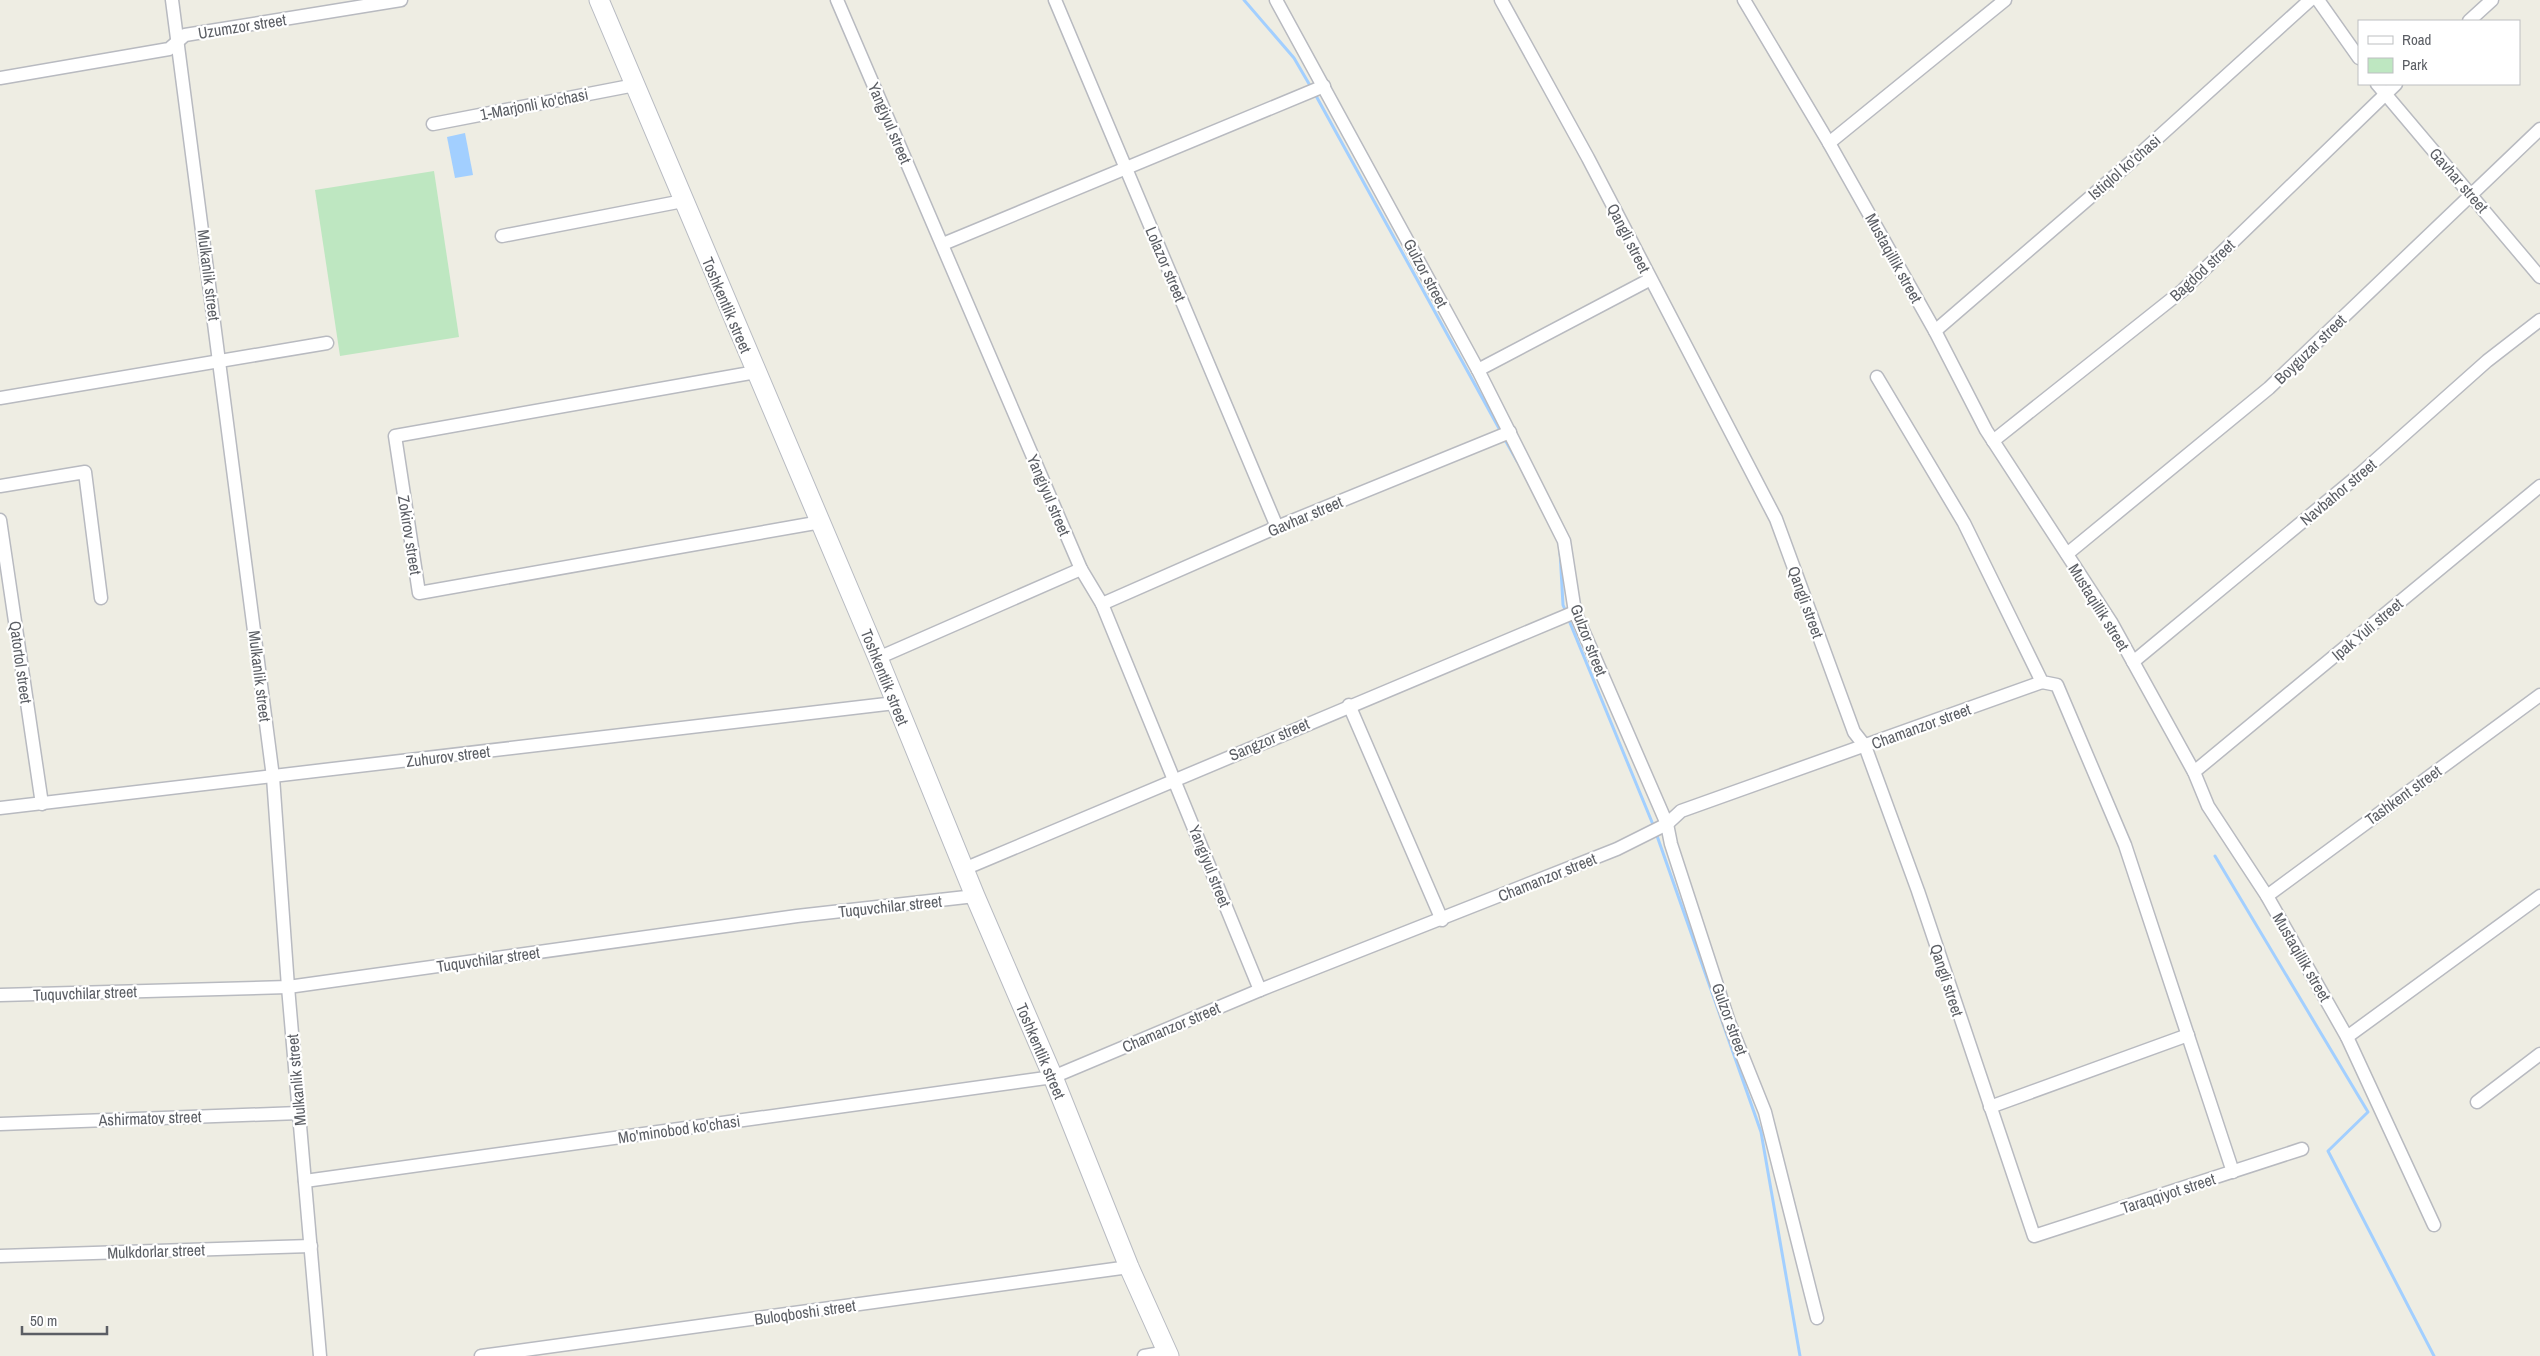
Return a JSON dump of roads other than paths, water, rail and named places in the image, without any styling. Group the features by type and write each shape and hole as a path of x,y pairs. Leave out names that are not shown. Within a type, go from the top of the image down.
{"main road":[{"name":"Toshkentlik street","path":"599,0 878,658 974,896 1052,1077 1129,1267 1168,1354"}],"street":[{"name":"Mulkanlik street","path":"172,0 273,777 288,987 320,1356"},
{"name":"Uzumzor street","path":"0,78 169,49 185,36 401,0"},
{"name":"Yangiyul street","path":"837,0 1081,570 1102,604 1260,990"},
{"name":"Lolazor street","path":"1055,0 1277,527"},
{"name":"Gulzor street","path":"1276,0 1478,370 1564,540 1575,612 1667,824 1671,844 1730,1022 1765,1112 1817,1318"},
{"name":"Qangli street","path":"1501,0 1588,158 1776,519 1854,732 1865,746 1918,892 2034,1236"},
{"name":"Mustaqillik street","path":"1744,0 1935,331 1993,441 2111,622 2194,772 2208,806 2267,896 2347,1037 2434,1225"},
{"name":"Istiqlol ko'chasi","path":"1935,331 2131,162 2310,0"},
{"path":"2318,0 2358,57"},
{"path":"2469,20 2492,0"},
{"path":"1828,143 1998,2"},
{"name":"1-Marjonli ko'chasi","path":"433,124 636,85"},
{"name":"Bagdod street","path":"1993,441 2183,290 2381,89 2393,85"},
{"path":"943,244 1324,86"},
{"name":"Gavhar street","path":"2381,89 2540,277"},
{"name":"Boyguzar street","path":"2067,554 2269,388 2540,129"},
{"path":"502,236 683,201"},
{"path":"1478,370 1650,280"},
{"name":"Navbahor street","path":"2133,662 2360,474 2487,361 2540,320"},
{"path":"0,398 327,343"},
{"name":"Zokirov street","path":"756,372 394,436 419,593 820,522"},
{"path":"1877,377 1964,523 2042,682 2057,684 2125,845 2233,1172"},
{"name":"Gavhar street","path":"1102,604 1277,527 1510,432"},
{"path":"0,486 85,472 101,598"},
{"name":"Ipak Yuli street","path":"2194,772 2540,486"},
{"name":"Qatortol street","path":"0,520 42,804"},
{"path":"878,658 1081,570"},
{"name":"Sangzor street","path":"964,869 1349,705 1575,612"},
{"name":"Chamanzor street","path":"1052,1077 1260,990 1442,920 1617,849 1667,824 1681,811 2042,682"},
{"name":"Tashkent street","path":"2267,896 2540,695"},
{"name":"Zuhurov street","path":"0,808 896,703"},
{"path":"1349,705 1442,920"},
{"name":"Tuquvchilar street","path":"0,995 288,987 797,916 974,896"},
{"path":"2347,1037 2540,896"},
{"path":"1990,1107 2188,1035"},
{"path":"2477,1102 2540,1054"},
{"name":"Mo'minobod ko'chasi","path":"305,1181 1052,1077"},
{"name":"Ashirmatov street","path":"0,1124 299,1113"},
{"name":"Taraqqiyot street","path":"2034,1236 2302,1149"},
{"name":"Mulkdorlar street","path":"0,1256 311,1246"},
{"name":"Buloqboshi street","path":"481,1356 1129,1267"},
{"path":"1144,1356 1168,1354"}],"water":[{"path":"465,133 473,175 455,178 447,137"}],"waterway":[{"path":"1244,0 1294,58 1312,89"},
{"path":"1315,94 1501,432"},
{"path":"1504,438 1517,461"},
{"path":"1560,551 1563,605 1566,612"},
{"path":"1568,618 1654,827"},
{"path":"1656,833 1761,1132 1800,1356"},
{"path":"2215,856 2368,1112 2328,1151 2434,1356"}]}
